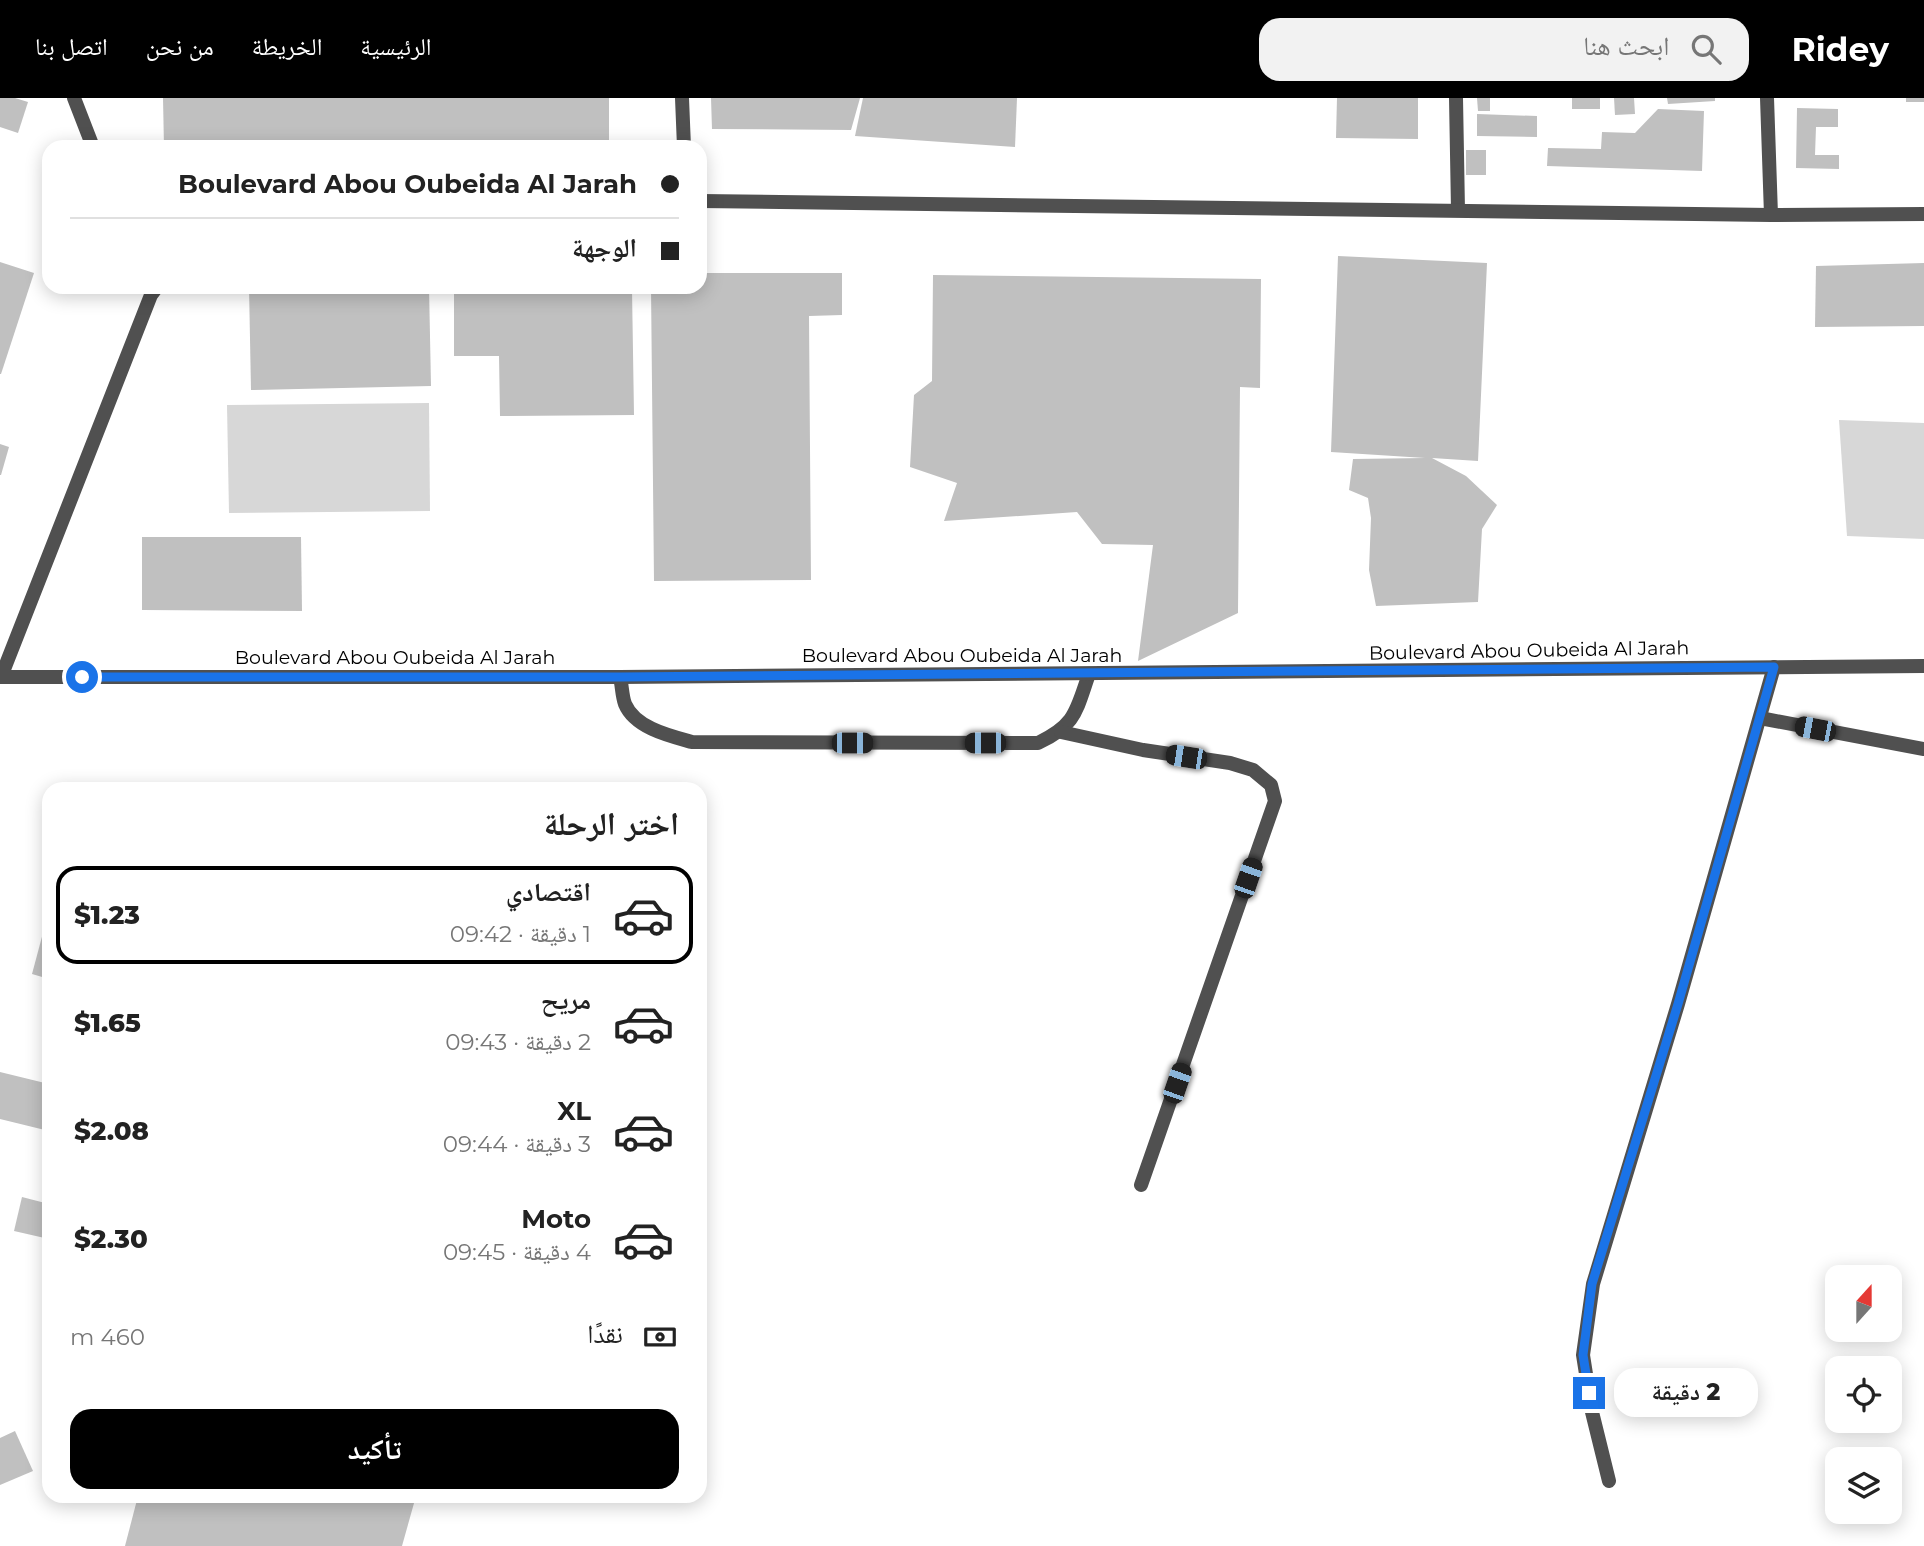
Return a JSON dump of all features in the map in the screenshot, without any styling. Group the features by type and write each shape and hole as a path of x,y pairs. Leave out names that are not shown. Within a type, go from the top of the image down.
{"street":[{"path":"74,98 90,140"},
{"path":"682,98 684,140"},
{"path":"1456,98 1458,210"},
{"path":"1767,98 1771,215"},
{"path":"707,201 1771,215 1924,214"},
{"path":"0,677 150,294"},
{"name":"Boulevard Abou Oubeida Al Jarah","path":"0,677 620,677 1924,666"},
{"path":"1609,1481 1591,1412 1583,1355 1592,1284 1678,1004 1774,667"},
{"path":"620,677 625,706 639,721 661,734 692,742 1038,743 1061,732 1075,713 1089,674"},
{"path":"1760,718 1924,749"},
{"path":"1061,732 1143,750 1230,763 1253,770 1271,785 1275,802 1141,1185"}],"shaded area":[{"path":"429,403 430,511 229,513 227,405"},
{"path":"1839,420 1924,423 1924,539 1847,536"}],"building":[{"path":"0,98 15,98 28,102 18,133 0,127"},
{"path":"163,98 609,98 609,140 164,140"},
{"path":"711,98 860,98 851,130 712,129"},
{"path":"863,98 1017,98 1015,147 855,136"},
{"path":"1337,98 1418,98 1418,139 1336,138"},
{"path":"1477,98 1490,98 1490,111 1478,111"},
{"path":"1572,98 1600,98 1600,109 1572,109"},
{"path":"1614,98 1634,98 1635,114 1615,115"},
{"path":"1667,98 1715,98 1715,101 1668,104"},
{"path":"1906,98 1924,98 1924,102 1906,102"},
{"path":"1797,108 1838,109 1838,127 1816,127 1815,155 1839,155 1839,169 1796,168"},
{"path":"1658,109 1704,111 1702,171 1547,166 1548,148 1601,149 1602,132 1635,133"},
{"path":"1477,114 1537,116 1537,137 1477,136"},
{"path":"1466,150 1486,150 1486,175 1466,175"},
{"path":"1338,256 1487,263 1478,461 1432,458 1466,476 1497,505 1482,529 1478,602 1376,606 1369,570 1371,518 1368,498 1349,490 1353,459 1425,458 1331,452"},
{"path":"0,262 34,273 1,374 0,374"},
{"path":"1924,263 1924,326 1815,327 1816,266"},
{"path":"707,273 842,273 842,315 809,316 811,580 654,581 651,294 707,294"},
{"path":"933,275 1261,279 1260,388 1240,387 1238,613 1138,661 1153,545 1102,544 1077,512 944,521 957,483 910,467 914,395 932,381"},
{"path":"249,294 429,294 431,386 251,390"},
{"path":"454,294 632,294 634,415 500,416 499,356 454,356"},
{"path":"0,444 9,447 1,475 0,475"},
{"path":"142,537 301,537 302,611 142,610"},
{"path":"42,937 42,977 32,974"},
{"path":"0,1072 42,1082 42,1129 0,1119"},
{"path":"22,1197 42,1202 42,1237 14,1231"},
{"path":"15,1431 33,1471 0,1485 0,1438"},
{"path":"136,1503 414,1503 402,1546 125,1546"}],"route":[{"path":"82,677 620,677 1774,667 1678,1004 1592,1284 1583,1355 1589,1393"}]}
